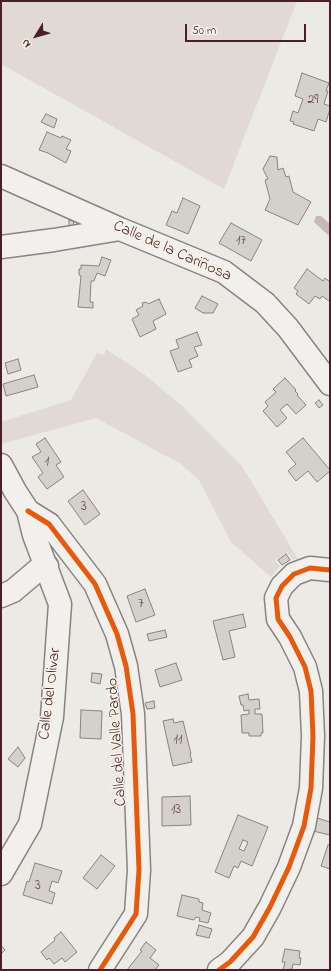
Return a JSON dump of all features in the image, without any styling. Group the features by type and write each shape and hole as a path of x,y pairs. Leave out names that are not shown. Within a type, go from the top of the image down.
{"street":[{"name":"Calle de la Cariñosa","path":"1,176 120,229 224,272 265,303 288,328 330,384"},
{"path":"1,246 54,240 120,229"},
{"path":"1,465 28,511"},
{"name":"Calle del Olivar","path":"1,874 30,824 52,717 60,604 47,566 34,535 28,511"},
{"name":"Calle del Valle Pardo","path":"28,511 48,524 95,584 117,634 126,666 133,714 139,870 136,914 100,970"},
{"path":"1,596 13,591 39,569 47,566"},
{"path":"219,970 230,962 253,937 270,907 289,867 304,826 311,788 313,736 311,691 305,667 290,637 278,619 276,598 282,586 294,574 310,568 330,570"}],"shaded area":[{"path":"1,1 297,1 224,189 1,64"},
{"path":"316,216 321,216 330,224 330,234 328,235 314,222"},
{"path":"106,349 145,375 181,405 242,466 298,559 292,559 287,552 275,560 280,566 271,577 231,542 199,480 181,464 96,418 1,444 1,420 4,421 71,400 97,353 104,355"}],"building":[{"path":"302,73 329,83 324,104 330,106 326,122 318,119 314,131 293,124 294,122 290,121 293,111 298,113 303,99 295,96"},
{"path":"46,114 57,119 54,128 41,122"},
{"path":"47,132 61,138 62,136 71,140 66,149 71,151 66,163 48,153 39,150"},
{"path":"270,156 277,157 278,170 283,168 286,177 289,176 293,192 311,202 298,225 265,210 270,199 265,180 268,179 263,169"},
{"path":"183,198 200,206 188,234 166,225 172,211 177,213"},
{"path":"69,220 74,221 73,226 69,226"},
{"path":"231,223 262,240 251,261 219,243"},
{"path":"102,257 111,260 105,276 97,273 94,281 91,281 90,302 93,302 93,308 78,307 81,276 79,275 79,269 81,269 81,265 99,266"},
{"path":"307,269 323,281 325,278 330,282 329,301 322,296 320,299 315,296 309,304 296,294 298,291 294,288"},
{"path":"202,296 218,304 213,313 203,313 195,308"},
{"path":"159,299 166,314 153,321 156,329 140,337 132,319 139,315 136,310 143,306 142,303 146,302 148,304"},
{"path":"197,332 202,345 194,347 198,356 189,360 192,367 178,372 170,351 179,348 176,340"},
{"path":"18,359 21,370 8,374 5,363"},
{"path":"34,375 38,387 6,396 3,384"},
{"path":"285,378 296,390 297,395 306,405 296,414 287,404 280,410 287,418 277,427 263,411 268,406 265,402 276,392 273,389"},
{"path":"319,400 323,405 319,408 315,403"},
{"path":"45,438 61,462 56,465 64,477 47,489 38,477 43,473 32,457 41,452 36,444"},
{"path":"303,438 330,470 317,482 308,471 296,481 288,471 296,464 286,452"},
{"path":"83,490 100,514 85,525 68,501"},
{"path":"286,554 290,560 282,565 278,560"},
{"path":"145,589 155,615 136,622 127,596"},
{"path":"243,614 246,627 229,631 235,657 223,660 213,621"},
{"path":"165,630 167,637 149,641 147,634"},
{"path":"176,663 182,680 160,687 155,670"},
{"path":"92,673 102,674 100,684 91,682"},
{"path":"248,694 249,700 259,699 260,709 255,709 255,714 262,714 263,733 261,733 261,736 249,736 249,733 242,733 241,715 249,714 249,710 244,711 239,696"},
{"path":"154,701 155,708 147,709 145,703"},
{"path":"81,710 102,711 101,739 80,738"},
{"path":"173,719 174,723 183,721 192,762 173,766 163,721"},
{"path":"18,747 25,758 18,767 8,759"},
{"path":"190,796 191,825 162,826 162,797"},
{"path":"238,815 268,827 252,866 241,861 238,868 234,866 229,878 215,872","holes":["243,840 248,842 244,851 239,849"]},
{"path":"317,818 330,822 330,835 313,831"},
{"path":"328,845 330,845 330,869 321,866"},
{"path":"101,855 115,866 97,889 83,878"},
{"path":"35,863 62,871 58,883 52,881 49,891 55,893 52,904 23,895"},
{"path":"182,895 199,899 199,902 203,903 202,910 211,913 208,923 199,921 200,918 196,917 194,920 177,916"},
{"path":"199,925 212,929 209,938 196,935"},
{"path":"61,932 77,952 65,962 62,958 54,964 49,958 47,960 41,952 55,940 54,938"},
{"path":"146,942 156,950 150,958 159,965 155,970 127,970 142,951 140,950"},
{"path":"1,945 5,950 1,954"},
{"path":"285,949 300,951 300,965 293,964 292,969 283,970 285,962 282,962"}],"cycle path":[{"path":"28,511 49,524 95,584 117,634 126,666 133,714 139,870 136,914 100,970"},
{"path":"219,970 230,962 253,937 270,907 289,867 304,826 311,788 313,736 311,691 305,667 290,637 278,619 276,598 282,586 294,574 310,568 330,570"}]}
